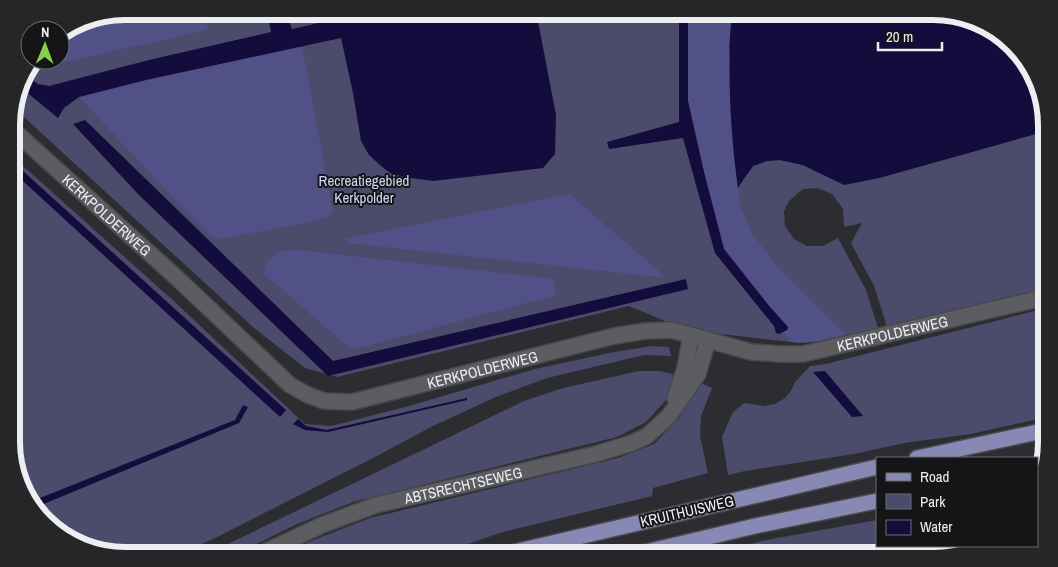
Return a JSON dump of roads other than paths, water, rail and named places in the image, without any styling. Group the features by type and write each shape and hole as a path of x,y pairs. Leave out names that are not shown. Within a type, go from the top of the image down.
{"main road":[{"path":"922,457 1038,432"},
{"name":"KRUITHUISWEG","path":"535,547 876,467"},
{"name":"KRUITHUISWEG","path":"668,547 755,526 876,501"}],"street":[{"name":"KERKPOLDERWEG","path":"20,135 177,278 290,385 324,402 352,402 614,336 645,331 672,330 751,352 803,354 1038,299"},
{"path":"669,416 685,368 691,336"},
{"name":"ABTSRECHTSEWEG","path":"275,547 322,525 376,505 596,454 632,443 646,436 669,416 698,374 708,340"}],"water":[{"path":"269,20 288,20 292,29 332,20 538,20 556,115 555,154 543,168 433,181 390,173 369,155 361,141 341,38 146,80 79,97 64,108 58,118 26,92 31,79 38,84 49,86 149,60 271,32"},
{"path":"679,20 688,20 688,101 724,249 788,327 787,330 779,334 776,333 774,326 715,253 683,138 609,149 607,142 679,122"},
{"path":"732,20 933,20 960,24 973,28 991,38 1002,46 1016,61 1030,85 1034,98 1038,133 879,178 844,185 803,165 780,160 767,161 753,166 738,188 730,100"},
{"path":"85,120 333,361 686,279 688,289 328,376 139,195 73,124"},
{"path":"20,168 286,410 280,417 20,178"},
{"path":"825,371 863,416 852,417 813,372"},
{"path":"467,398 467,400 328,432 305,430 293,424 298,419 306,426 327,430"},
{"path":"243,405 248,407 239,423 41,505 37,499 235,420"}],"park label":[{"name":"Recreatiegebied Kerkpolder","path":"364,188"}]}
